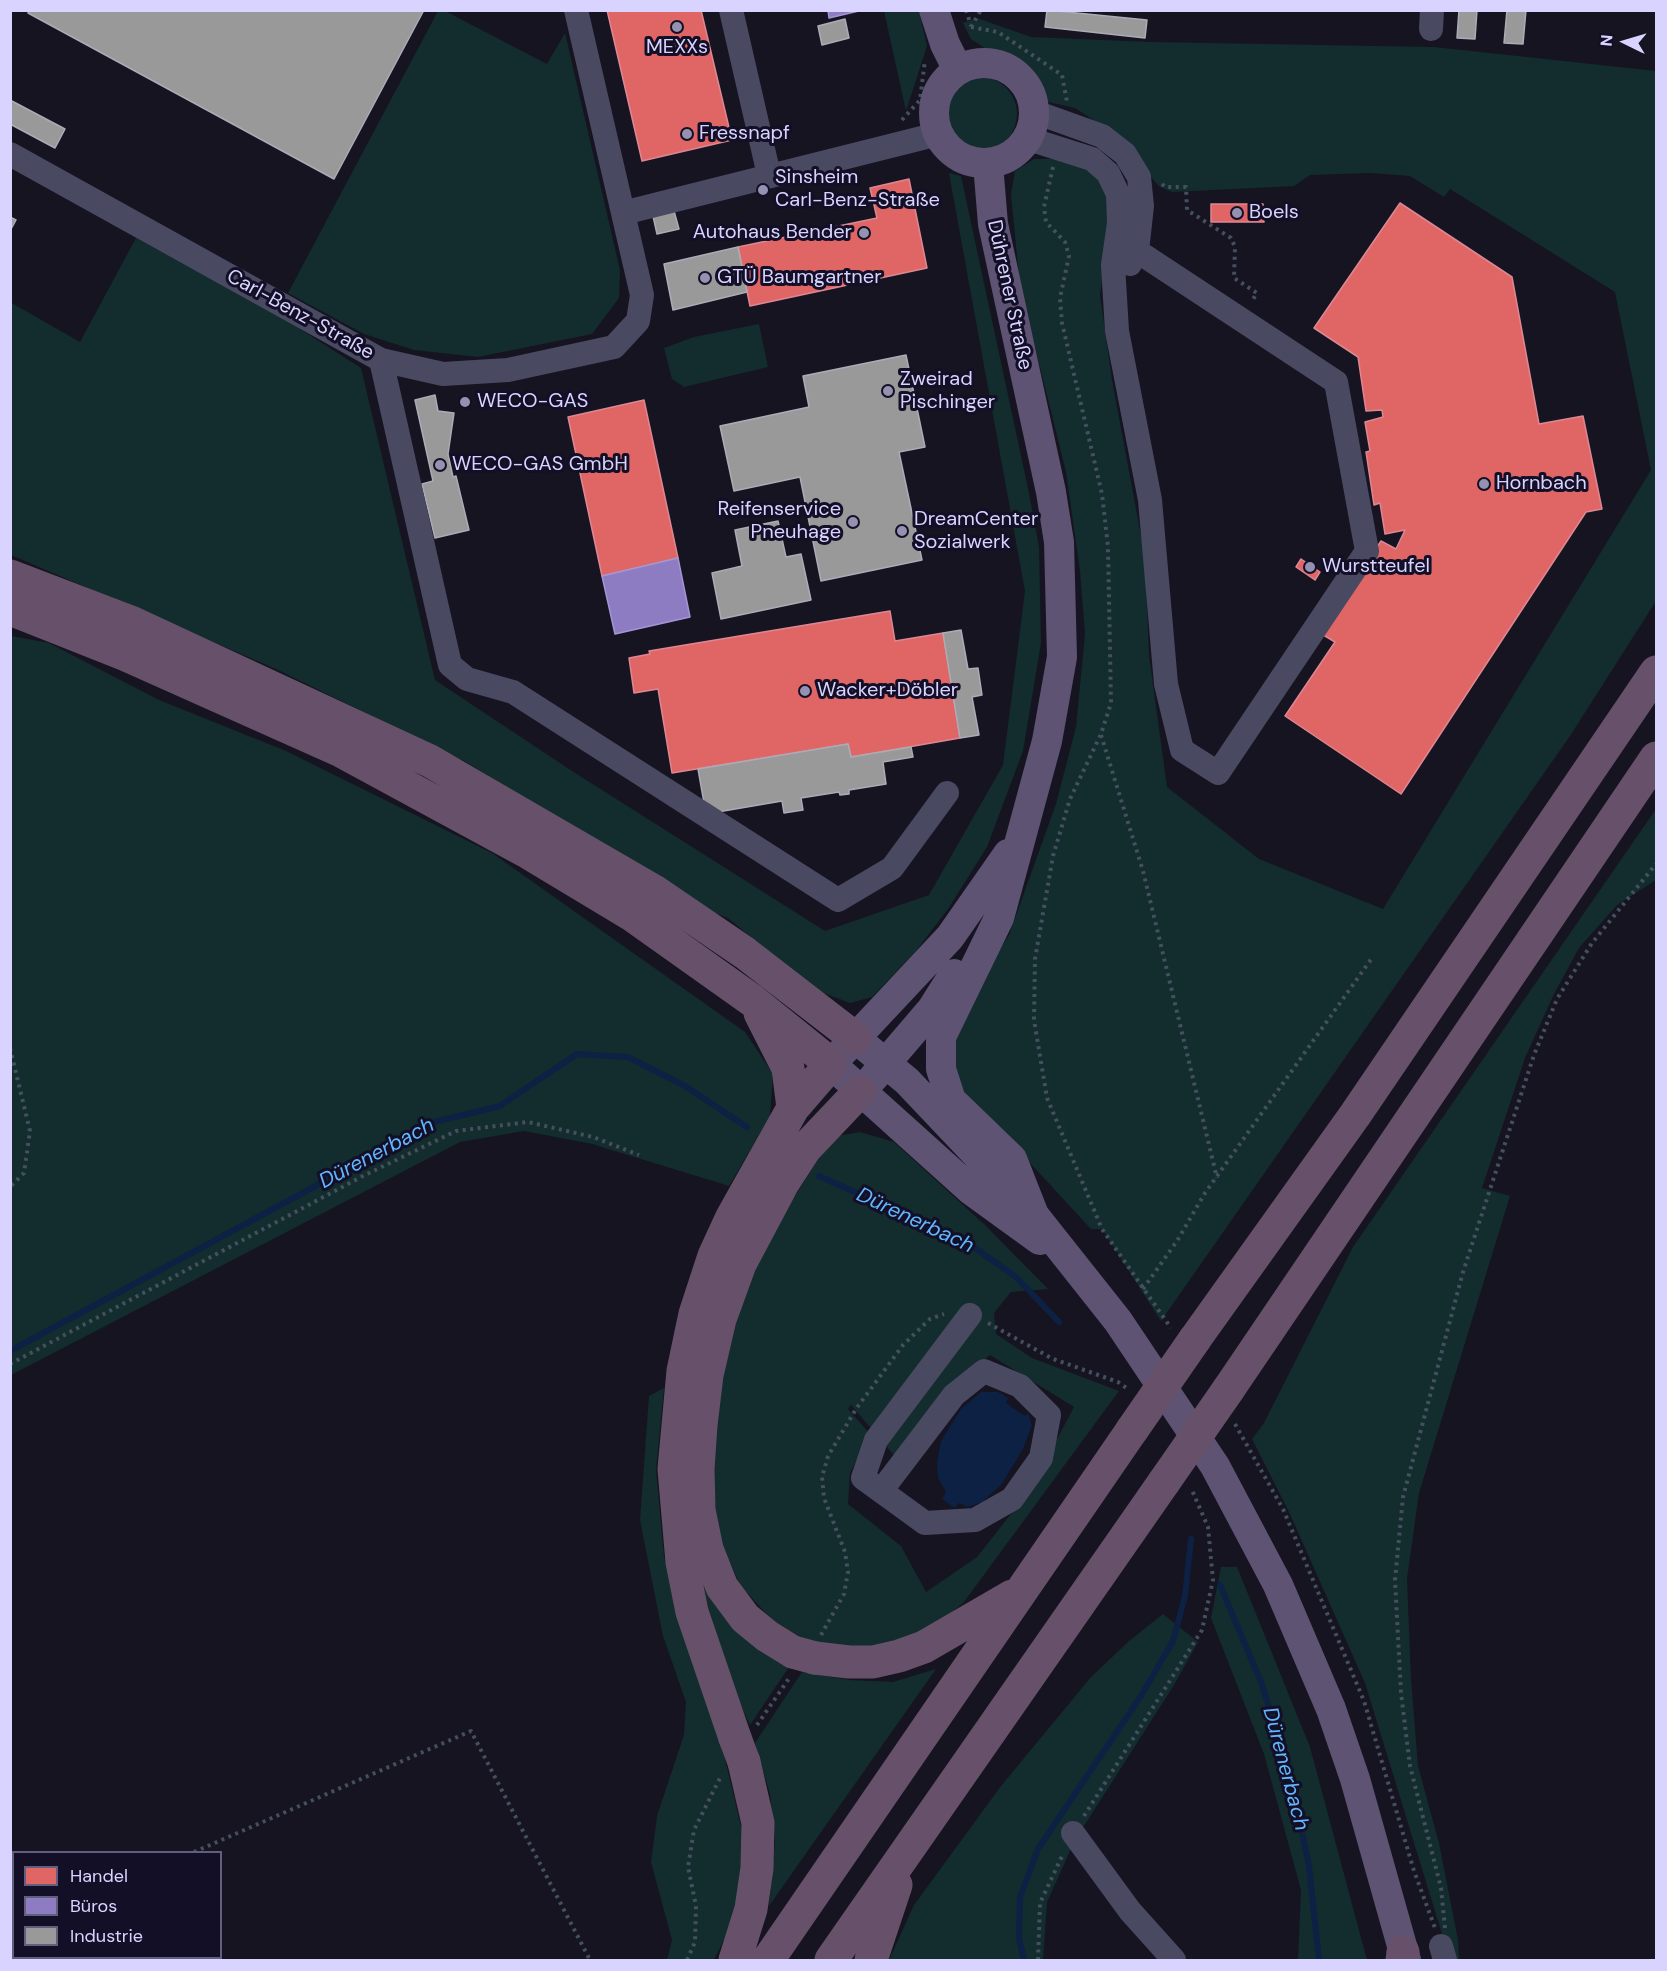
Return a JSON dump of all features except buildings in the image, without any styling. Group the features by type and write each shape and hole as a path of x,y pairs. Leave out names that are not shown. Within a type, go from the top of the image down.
{"highway":[{"path":"10,576 133,624 430,761 654,891 745,953 855,1038"},
{"path":"10,609 126,655 341,751 529,854 632,915 753,1001 831,1065 793,1108 732,1217 714,1256 695,1314 683,1371 676,1422 674,1469 682,1562 692,1612 738,1752 758,1823 757,1868 751,1909 735,1960"},
{"path":"768,1960 1132,1430 1184,1335 1355,1115 1656,672"},
{"path":"831,1960 1229,1402 1656,758"},
{"path":"753,1001 788,1068 793,1108"},
{"path":"860,1091 806,1149 783,1183 740,1264 720,1319 707,1375 701,1425 699,1510 707,1549 722,1587 745,1618 805,1656 857,1662 899,1656 924,1647 1022,1591"},
{"path":"872,1960 907,1851"}],"main road":[{"path":"934,10 958,70"},
{"path":"975,63 992,63 1009,69 1023,80 1032,95 1032,125 1018,152 1004,160 988,164 972,163 958,157 946,147 938,134 934,105 947,79 958,70 975,63"},
{"name":"Dührener Straße","path":"988,164 993,224 1059,542 1062,657 1047,741 1011,867"},
{"path":"1020,837 950,937 831,1065 971,1190 1078,1269"},
{"path":"860,1091 887,1064 932,1009 975,942 1011,867"},
{"path":"1011,867 999,918 941,1037 941,1070 951,1100 1012,1160 1034,1215"},
{"path":"855,1038 887,1064 1034,1215 1078,1269 1145,1360 1215,1466 1278,1585 1326,1699 1355,1779 1404,1958"}],"street":[{"name":"Carl-Benz-Straße","path":"10,154 381,360 443,374 508,370 615,346 638,321 642,295 576,10"},
{"path":"730,10 770,175"},
{"path":"1032,125 1092,159 1108,173 1118,194 1119,223 1113,265 1114,296 1122,360 1150,500 1166,684 1182,750 1218,773 1367,551 1335,382 1137,251"},
{"path":"1032,125 1102,136 1125,154 1139,177 1142,206 1137,251 1114,296"},
{"path":"623,213 938,134"},
{"path":"381,360 450,665 468,679 513,692 838,900 892,868 947,793"},
{"path":"881,1491 954,1395 984,1371 1020,1386 1049,1415 1041,1458 1012,1499 975,1520 925,1523 881,1491 864,1478 876,1440 970,1315"},
{"path":"1072,1833 1130,1911 1174,1960"}],"path":[{"path":"966,10 971,27"},
{"path":"971,27 981,10"},
{"path":"971,27 998,32 1062,75 1068,108"},
{"path":"892,145 900,123 920,100 926,54"},
{"path":"1054,159 1044,207 1046,222 1065,242 1069,256 1060,298 1062,323 1102,494 1108,547 1111,703 1101,734 1070,799 1053,856 1035,959 1034,1020 1047,1098 1102,1229 1143,1289 1184,1335"},
{"path":"1158,180 1165,187 1186,187 1187,210 1231,238 1235,247 1234,278 1257,293 1240,319"},
{"path":"1101,734 1143,871 1217,1178"},
{"path":"1443,1953 1446,1925 1441,1888 1410,1766 1401,1692 1395,1580 1403,1497 1462,1272 1534,1055 1557,999 1592,943 1656,864"},
{"path":"1143,1289 1217,1178 1372,958"},
{"path":"10,1048 30,1131 24,1173 10,1187"},
{"path":"10,1364 351,1182 456,1131 528,1122 593,1137 639,1155"},
{"path":"687,1960 695,1942 696,1906 688,1867 694,1830 738,1752 805,1656 844,1594 848,1572 845,1552 824,1498 822,1477 828,1456 856,1409 903,1345 930,1319 949,1312 970,1315 1006,1331 1053,1359 1118,1382 1133,1394"},
{"path":"1229,1402 1283,1509 1364,1701 1414,1871 1443,1953"},
{"path":"1038,1960 1040,1903 1072,1833 1202,1630 1213,1581 1208,1527 1196,1497 1175,1480"},
{"path":"196,1851 471,1731 590,1960"}],"green space":[{"path":"438,11 445,11 547,64 565,33 620,270 619,298 592,334 478,357 414,350 364,334 288,293"},
{"path":"884,11 919,11 927,46 906,111"},
{"path":"977,18 1031,37 1150,42 1434,47 1656,71 1656,601 1570,736 1161,1321 1102,1229 1091,1229 958,1085 951,1045 957,1017 1009,935 1056,804 1076,727 1085,634 1080,571 1066,472 1020,286 1011,194 1015,171 1034,159 1065,159 1091,168 1106,188 1110,218 1100,295 1112,380 1145,557 1149,655 1167,787 1259,859 1383,909 1651,470 1615,292 1450,189 1444,197 1410,176 1370,173 1310,175 1294,186 1172,192 1159,186 1107,129 1075,108 1048,102 1036,76 1016,57 986,49 971,39 963,23"},
{"path":"980,77 994,80 1006,88 1014,100 1017,114 1014,128 1006,140 994,148 980,151 966,148 954,140 946,128 943,114 946,100 954,88 966,80"},
{"path":"949,173 961,176 1029,493 1039,547 1041,643 1023,751 987,847 948,909 916,951 872,997 850,1003 813,989 728,918 707,910 466,762 276,669 11,555 10,302 80,342 136,238 278,315 361,368 435,680 572,771 825,931 929,895 1003,765 1025,591"},
{"path":"759,324 768,367 684,387 672,379 664,348 694,337"},
{"path":"11,636 49,643 159,700 286,751 492,853 745,1032 773,1074 770,1116 729,1186 592,1144 524,1131 460,1142 11,1375"},
{"path":"1656,809 1656,880 1617,905 1579,948 1554,994 1525,1058 1482,1188 1510,1196 1419,1493 1407,1579 1411,1679 1418,1766 1439,1843 1458,1940 1459,1960 1450,1960 1365,1683 1289,1512 1252,1439 1264,1423 1353,1247"},
{"path":"860,1132 894,1142 985,1225 1048,1289 1011,1292 994,1313 996,1334 1032,1358 1119,1391 964,1602 928,1633 884,1648 845,1649 803,1638 773,1621 740,1585 717,1532 710,1473 712,1410 734,1313 768,1239 832,1137","holes":["990,1355 1074,1407 1030,1490 977,1557 926,1592 901,1546 848,1504 850,1473 870,1434 848,1409 851,1405 898,1460 954,1385"]},
{"path":"664,1388 656,1470 664,1556 698,1676 720,1738 745,1843 733,1921 714,1960 667,1960 672,1940 651,1862 657,1816 684,1735 686,1702 663,1636 640,1520 649,1396"},
{"path":"692,1557 789,1667 750,1725 720,1661"},
{"path":"1221,1567 1237,1567 1310,1747 1367,1960 1298,1960 1301,1890 1264,1754 1211,1618"},
{"path":"1163,1614 1198,1642 1174,1685 1075,1840 1047,1902 1043,1960 889,1960 914,1905 1001,1786 1091,1677 1129,1641"},
{"path":"936,1669 769,1906 775,1840 770,1794 755,1743 802,1672 850,1680 893,1682"}],"water":[{"path":"981,1392 998,1392 1008,1398 1006,1403 1025,1416 1028,1413 1032,1425 1023,1449 1001,1485 982,1502 968,1507 959,1503 955,1508 942,1499 946,1492 938,1478 937,1462 941,1441 961,1409"}],"waterway":[{"name":"Dürenerbach","path":"10,1351 434,1122 500,1106 577,1054 628,1057 685,1086 747,1127"},
{"name":"Dürenerbach","path":"819,1176 968,1243 1016,1277 1059,1322"},
{"path":"1024,1960 1019,1938 1020,1897 1038,1849 1141,1696 1173,1641 1185,1596 1191,1539"},
{"name":"Dürenerbach","path":"1220,1585 1261,1682 1288,1766 1309,1866 1319,1960"}],"place":[{"name":"MEXXs","path":"677,27"},
{"name":"Fressnapf","path":"687,134"},
{"name":"Sinsheim Carl-Benz-Straße","path":"763,190"},
{"name":"Boels","path":"1237,213"},
{"name":"Autohaus Bender","path":"864,233"},
{"name":"GTÜ Baumgartner","path":"705,278"},
{"name":"Zweirad Pischinger","path":"888,391"},
{"name":"WECO-GAS","path":"465,402"},
{"name":"WECO-GAS GmbH","path":"440,465"},
{"name":"Hornbach","path":"1484,484"},
{"name":"Reifenservice Pneuhage","path":"853,522"},
{"name":"DreamCenter Sozialwerk","path":"902,531"},
{"name":"Wurstteufel","path":"1310,567"},
{"name":"Wacker+Döbler","path":"805,691"}]}
